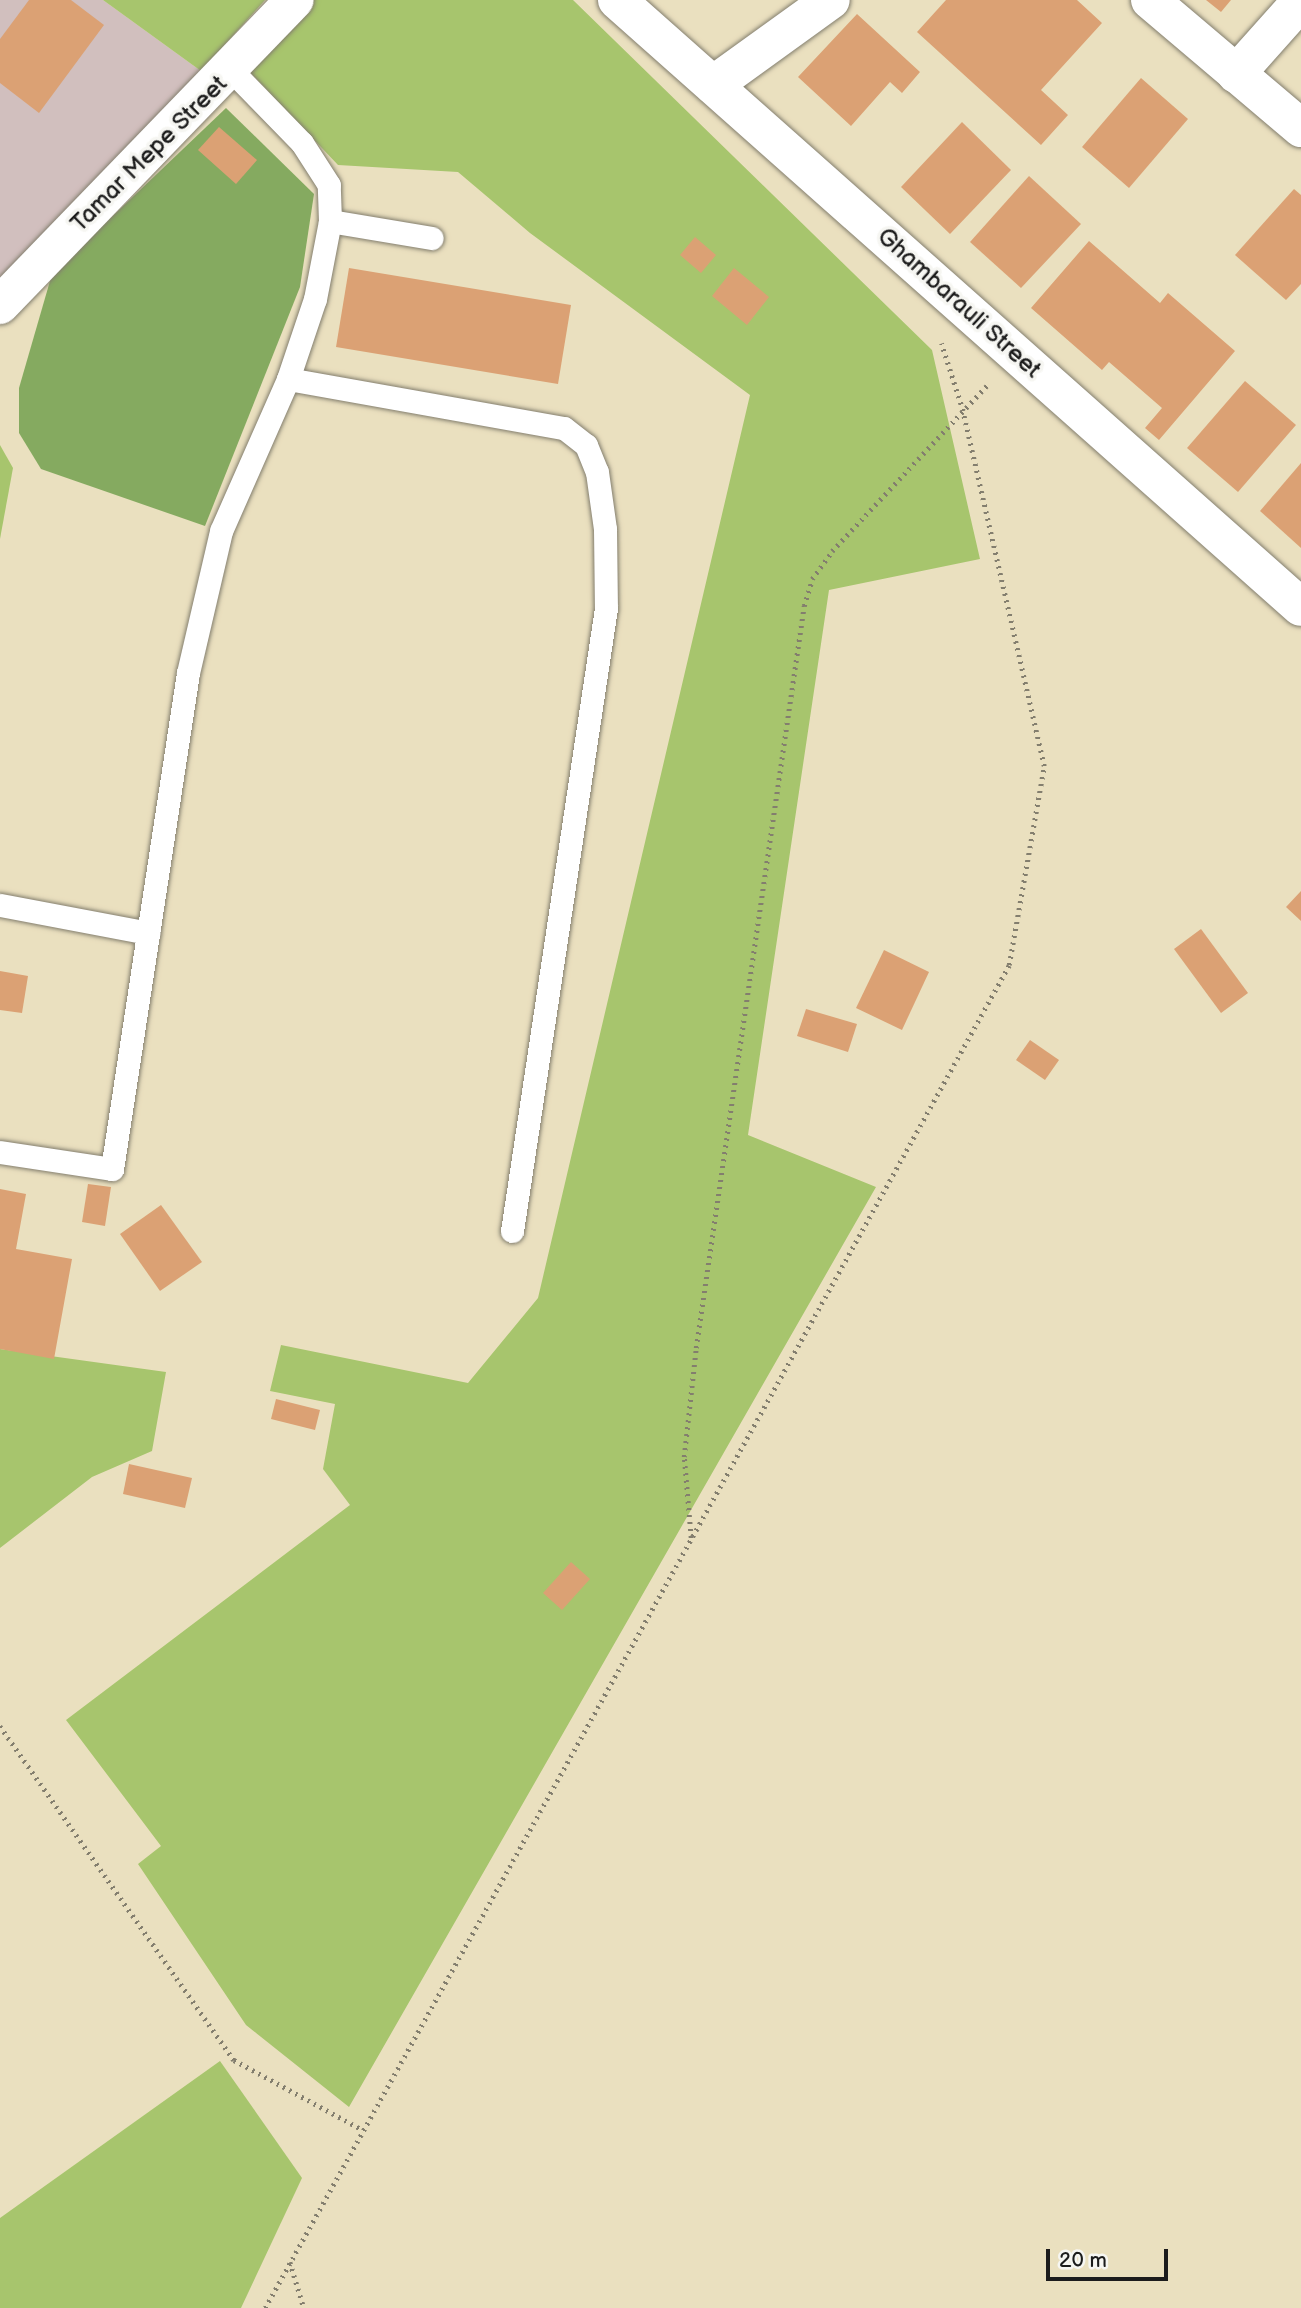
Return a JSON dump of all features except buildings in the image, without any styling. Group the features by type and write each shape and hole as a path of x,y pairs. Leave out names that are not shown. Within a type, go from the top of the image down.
{"street":[{"name":"Tamar Mepe Street","path":"0,305 231,70 295,0"},
{"name":"Ghambarauli Street","path":"617,0 1301,607"},
{"path":"713,85 831,0"},
{"path":"1150,0 1301,128"},
{"path":"1236,74 1301,1"}],"lane":[{"path":"0,1152 112,1169 188,673 221,531 288,379 316,299 330,221 329,185 302,143 231,70"},
{"path":"330,221 432,237"},
{"path":"288,379 564,428 586,445 597,472 605,529 606,608 512,1231"},
{"path":"0,905 148,933"}],"path":[{"path":"265,2308 1009,965 1044,766 963,411 938,332"},
{"path":"691,1538 684,1457 696,1349 804,606 812,579 832,551 1016,354"},
{"path":"0,1726 234,2060 363,2130"},
{"path":"290,2261 304,2308"}],"shaded area":[{"path":"0,0 103,0 201,71 0,281"}],"green space":[{"path":"103,0 265,0 201,71"},
{"path":"313,0 573,0 932,350 980,559 829,590 748,1135 876,1187 349,2107 246,2025 138,1864 161,1846 66,1720 350,1505 323,1469 335,1404 270,1391 281,1345 468,1383 538,1298 750,395 530,233 458,172 338,165 248,70"},
{"path":"226,108 314,194 300,287 205,526 41,469 19,433 19,388 52,274"},
{"path":"0,445 13,468 0,539"},
{"path":"0,1349 166,1372 152,1451 92,1477 0,1548"},
{"path":"220,2061 302,2178 241,2308 0,2308 0,2218"}]}
